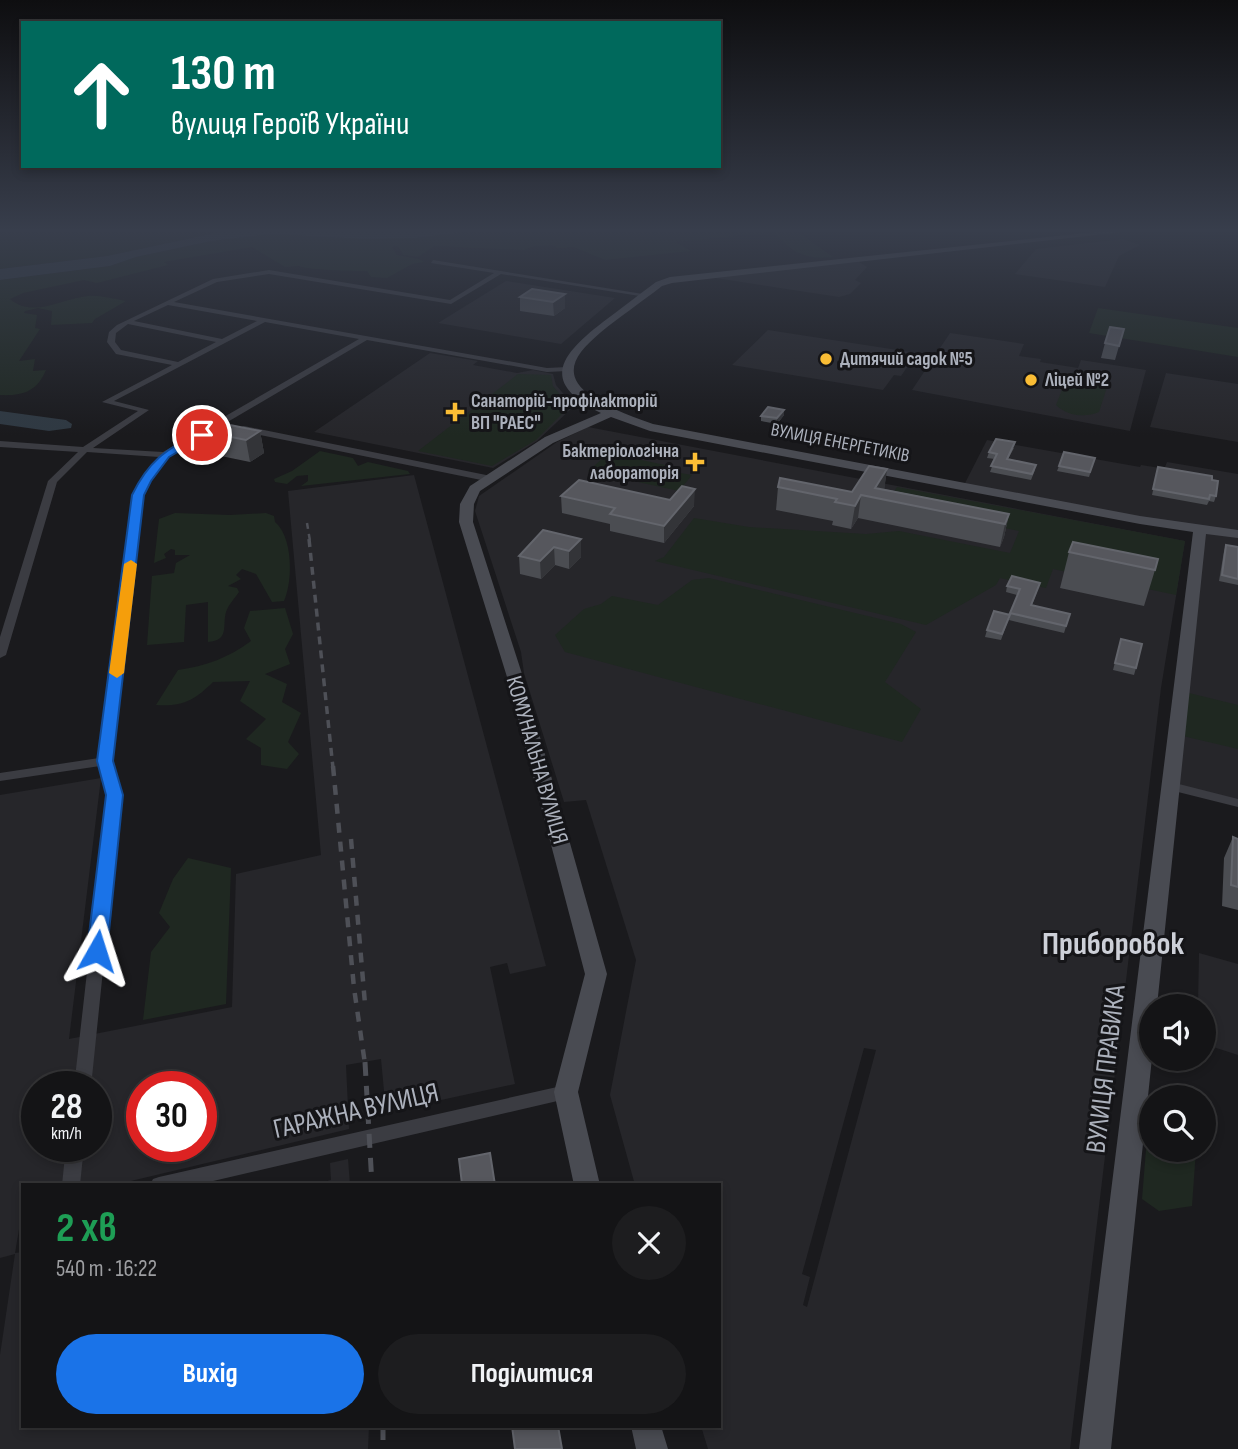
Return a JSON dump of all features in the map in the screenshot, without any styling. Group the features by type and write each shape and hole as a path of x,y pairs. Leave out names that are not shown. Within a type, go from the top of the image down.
{"street":[{"path":"175,300 126,322 113,332 110,342 119,352 179,364"},
{"path":"437,300 451,302 455,300"},
{"path":"168,303 547,370 567,369 570,356 579,346 640,300"},
{"path":"0,655 53,481 68,462 145,410 106,402 264,320"},
{"path":"126,322 223,341"},
{"path":"84,1071 114,795 105,761 138,495 165,455 366,338"},
{"name":"ВУЛИЦЯ ЕНЕРГЕТИКІВ","path":"567,369 568,379 575,391 592,405 650,427 1121,517 1238,534"},
{"name":"КОМУНАЛЬНА ВУЛИЦЯ","path":"587,1183 566,1092 597,974 515,677 466,522 467,504 475,489 549,440 610,413"},
{"path":"220,424 491,479"},
{"path":"0,444 165,455"},
{"name":"ВУЛИЦЯ ПРАВИКА","path":"1095,1449 1200,529"},
{"path":"0,777 105,761"},
{"path":"1171,786 1238,803"},
{"name":"ГАРАЖНА ВУЛИЦЯ","path":"168,1183 566,1092"},
{"path":"71,1183 73,1162"},
{"path":"647,1428 652,1449"}],"shaded area":[{"path":"0,300 11,300 28,307 48,306 72,300 126,301 92,323 51,325 52,311 38,308 25,311 24,313 37,315 35,328 40,329 19,361 35,359 33,371 46,370 38,383 28,391 15,395 0,395"},
{"path":"476,300 613,300 561,344 438,323"},
{"path":"1098,308 1238,328 1238,357 1089,333"},
{"name":"Дитячий садок №5","path":"768,330 917,353 901,376 894,375 883,390 732,365"},
{"name":"Ліцей №2","path":"950,333 1024,344 1019,356 1041,359 1040,362 1078,368 1081,360 1146,370 1130,431 912,390"},
{"name":"Санаторій-профілакторій ВП \"РАЕС\"","path":"430,353 478,361 473,365 517,373 533,370 553,374 556,385 574,406 537,441 493,468 314,432"},
{"path":"1082,371 1097,373 1109,381 1099,412 1094,414 1071,414 1056,405 1068,374"},
{"path":"1166,373 1238,384 1238,442 1150,427"},
{"path":"518,374 551,375 553,386 570,406 536,440 492,466 418,451"},
{"path":"0,411 66,420 72,424 71,428 49,431 0,424"},
{"path":"588,427 1185,541 1161,688 1070,1449 708,1449 702,1428 721,1428 721,1183 634,1183 610,1095 636,960 586,800 564,802 524,673 521,652 475,511 479,496 557,442","holes":["864,1048 876,1050 807,1307 803,1305 810,1277 802,1274"]},
{"path":"987,440 1140,467 1160,468 1165,467 1167,462 1238,474 1238,803 1171,786 1200,529 963,487"},
{"path":"320,451 353,458 358,466 368,462 408,471 410,474 301,486 308,481 308,475 297,476 287,484 275,482 274,479 292,471"},
{"path":"609,453 674,467 680,473 692,475 679,491 588,471"},
{"path":"414,475 546,966 510,974 507,963 490,967 515,1084 386,1112 381,1059 346,1065 349,1129 217,1160 217,1071 126,1071 126,1162 211,1162 122,1183 21,1183 21,1218 15,1253 21,1252 21,1428 369,1428 368,1449 0,1449 0,1355 15,1254 0,1258 0,795 101,778 69,1039 232,1007 236,874 321,855 288,491"},
{"path":"897,487 1185,541 1176,595 1053,569 1046,588 1000,578 996,585 926,625 655,561 664,557 694,518 749,527 866,534 899,531 1010,553 1019,531 886,504"},
{"path":"175,513 266,513 274,516 285,538 290,560 289,582 284,601 272,602 256,574 242,569 236,575 241,579 228,586 237,588 239,592 227,609 224,632 220,638 208,642 208,602 186,605 184,642 147,645 152,576 174,573 176,563 190,555 175,555 175,550 171,549 164,554 166,558 154,563 159,519"},
{"path":"709,578 901,624 916,632 885,682 921,709 902,742 565,652 555,635 584,609 601,604 612,596 658,605 692,580"},
{"path":"285,608 293,634 285,649 290,664 265,674 287,684 282,702 301,713 288,742 299,754 287,769 261,765 261,748 246,739 266,719 240,701 250,681 213,682 188,701 173,705 156,705 178,670 216,660 251,641 244,628 250,611"},
{"path":"1189,693 1238,705 1238,749 1183,736"},
{"path":"188,858 231,868 226,1004 143,1020 151,952 170,927 159,913 173,879"},
{"path":"1199,953 1238,964 1238,1055 1216,1048 1216,994 1198,994"},
{"path":"348,1159 350,1183 320,1183 331,1180 330,1163"},
{"path":"1145,1162 1195,1162 1192,1206 1159,1211 1142,1199"}],"building":[{"path":"1110,327 1124,329 1119,346 1105,343"},
{"path":"768,407 784,410 777,418 761,416"},
{"path":"230,425 260,431 246,440 216,434"},
{"path":"996,439 1015,442 1007,459 1036,465 1032,474 991,466 997,454 989,452"},
{"path":"1064,452 1095,458 1090,472 1059,466"},
{"path":"869,466 887,469 875,488 1009,514 1005,524 861,495 855,506 835,502 837,499 778,487 780,478 852,492"},
{"path":"1158,467 1212,476 1212,480 1218,481 1216,496 1210,495 1209,499 1153,489"},
{"path":"579,480 670,500 682,486 695,489 664,526 610,514 615,508 561,496"},
{"path":"543,530 581,539 569,551 554,547 540,561 519,556"},
{"path":"1073,542 1158,559 1155,570 1069,552"},
{"path":"1226,545 1238,547 1238,579 1222,575"},
{"path":"1012,576 1040,583 1031,605 1070,614 1066,626 1010,613 1020,589 1007,586"},
{"path":"994,611 1010,615 1002,634 987,630"},
{"path":"1121,639 1142,644 1136,668 1115,663"},
{"path":"1233,837 1238,839 1238,887 1231,885"},
{"path":"490,1153 495,1183 462,1183 459,1159"},
{"path":"512,1428 558,1428 562,1449 515,1449"}],"railway":[{"path":"307,523 310,541"},
{"path":"309,539 333,768"},
{"path":"333,766 354,988 365,1064"},
{"path":"351,839 365,1004"},
{"path":"365,1062 372,1183"},
{"path":"383,1428 383,1449"}],"slow traffic":[{"path":"117,673 131,564"}],"place":[{"name":"Дитячий садок №5","path":"826,359"},
{"name":"Ліцей №2","path":"1031,380"},
{"name":"Санаторій-профілакторій ВП \"РАЕС\"","path":"455,412"},
{"name":"Бактеріологічна лабораторія","path":"695,462"}],"district":[{"name":"Приборовок","path":"1113,944"}],"route":[{"path":"97,951 114,795 105,761 138,495 165,455 202,435"}]}
